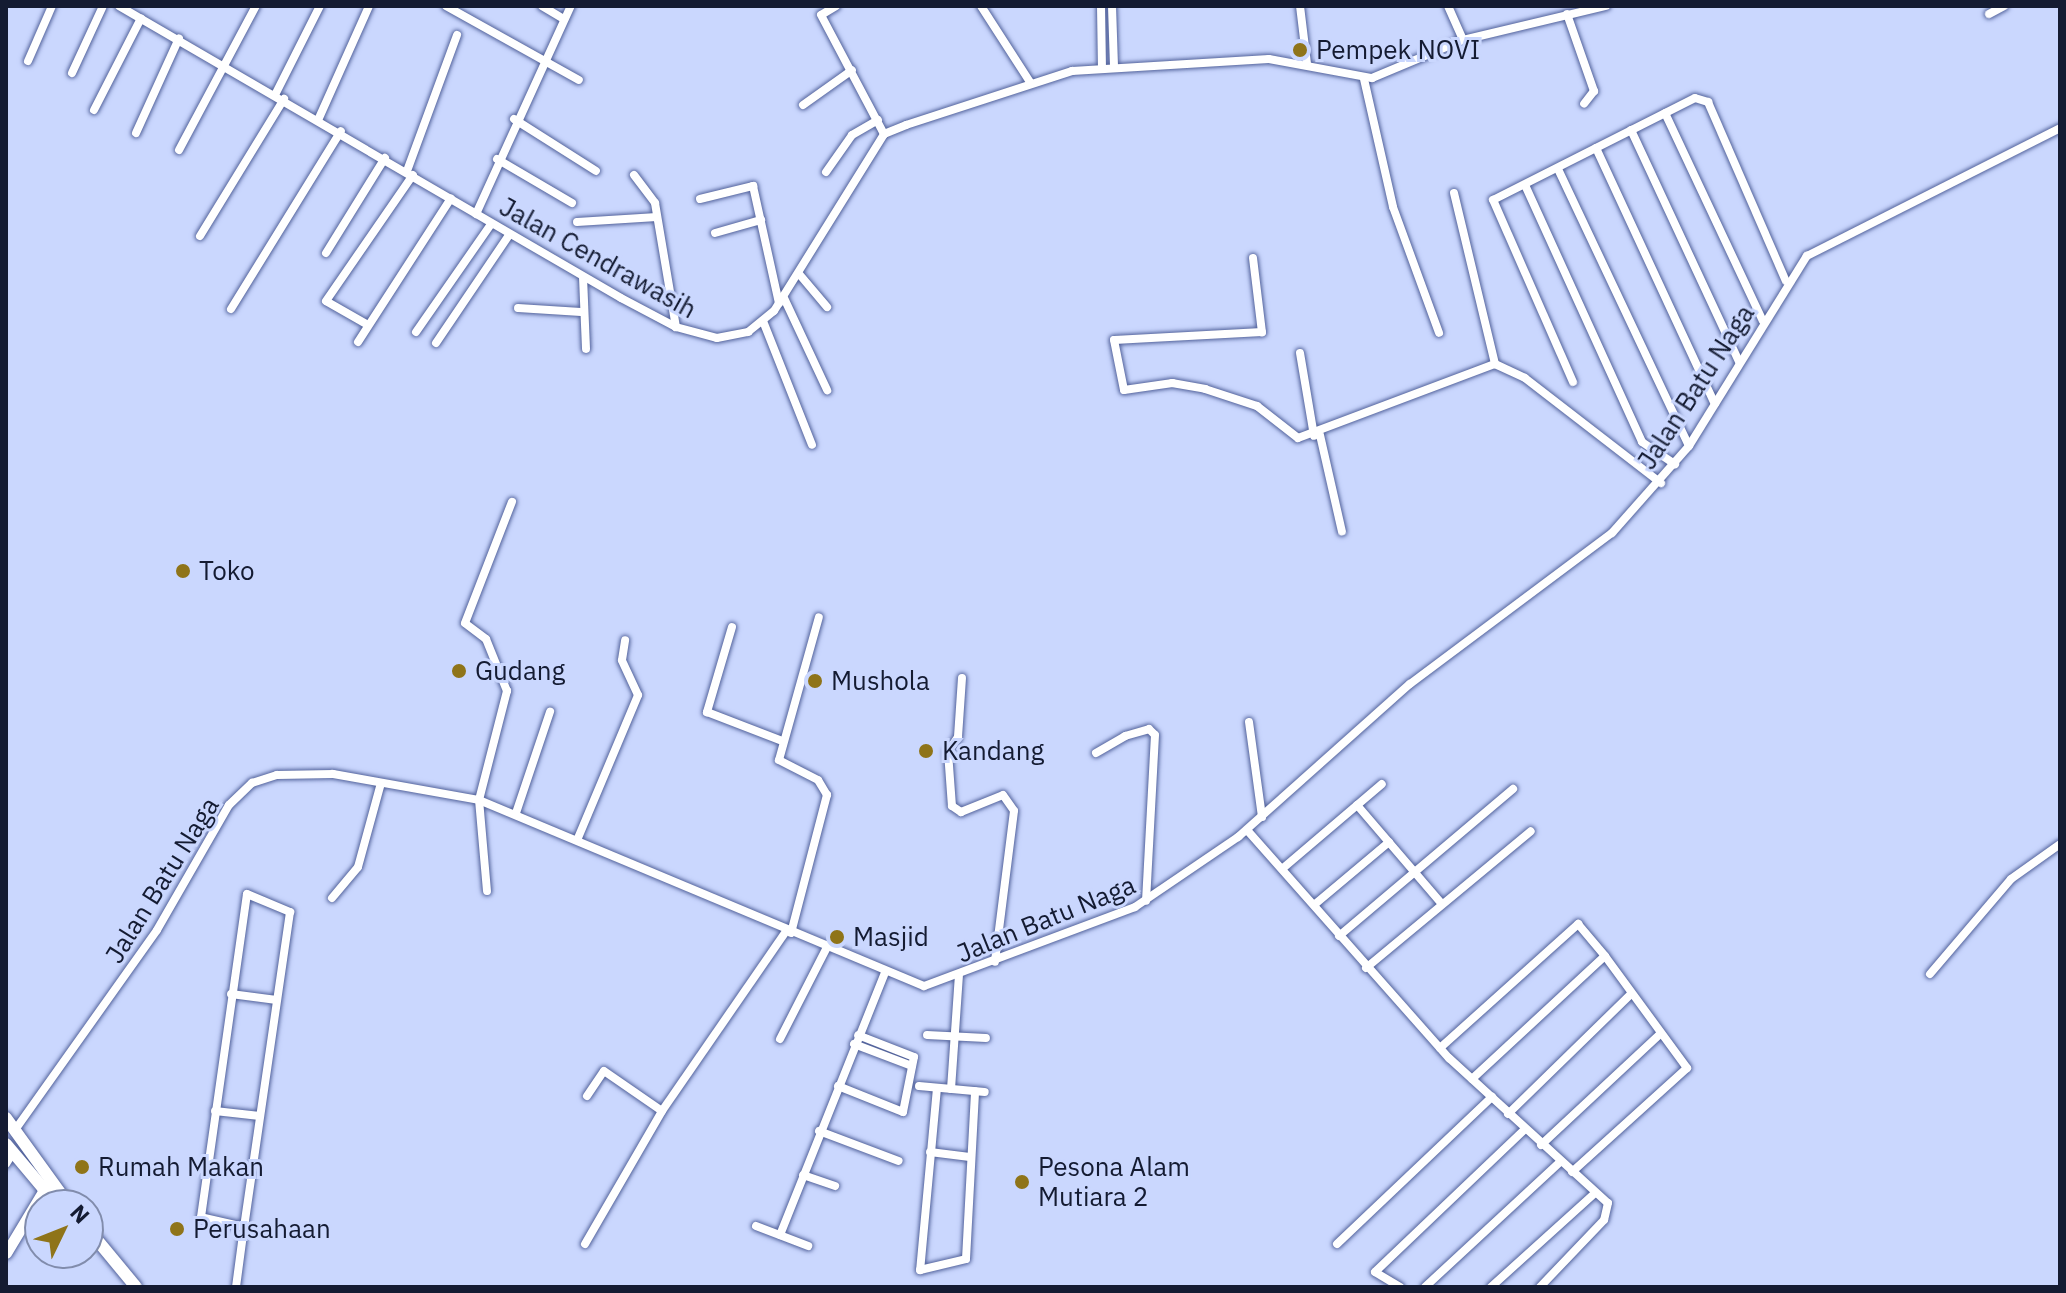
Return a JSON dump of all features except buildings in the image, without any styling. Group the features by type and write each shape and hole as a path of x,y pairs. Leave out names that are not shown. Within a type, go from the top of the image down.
{"highway":[{"path":"6,1118 53,1176 58,1189"},
{"path":"8,1154 47,1189"},
{"path":"104,1248 136,1287"}],"main road":[{"path":"6,1253 53,1176"}],"street":[{"path":"28,61 52,6"},
{"path":"72,73 103,6"},
{"name":"Jalan Cendrawasih","path":"119,6 319,118 583,277 676,327 729,338 763,321 782,300 884,134"},
{"path":"94,110 143,6"},
{"path":"179,150 227,67 256,6"},
{"path":"200,236 280,96 320,6"},
{"path":"319,118 369,6"},
{"path":"446,6 579,80"},
{"path":"542,6 564,19"},
{"path":"476,214 514,119 571,6"},
{"path":"836,6 821,15 884,134 1030,82 1114,67 1307,64 1364,79 1463,40 1606,6"},
{"path":"981,6 1030,82"},
{"path":"1101,6 1102,69"},
{"path":"1112,6 1114,67"},
{"path":"1300,6 1307,64"},
{"path":"1448,6 1463,40"},
{"path":"1989,14 2004,6"},
{"path":"1567,14 1594,91 1584,104"},
{"path":"368,325 326,301 410,173 457,35"},
{"path":"136,133 179,38"},
{"path":"803,105 852,70"},
{"path":"1364,79 1393,207 1439,333"},
{"path":"1573,382 1492,206 1525,185 1695,98 1708,102 1786,281"},
{"path":"1665,113 1763,321"},
{"path":"514,119 596,171"},
{"path":"826,172 852,135 878,120"},
{"name":"Jalan Batu Naga","path":"15,1130 69,1062 244,788 308,773 479,800 578,838 826,949 924,986 959,976 1146,901 1247,830 1410,684 1592,551 1661,483 1689,446 1786,281 1807,256 2060,128"},
{"path":"1631,130 1739,362"},
{"path":"231,309 341,131"},
{"path":"1596,148 1715,404"},
{"path":"326,253 385,158"},
{"path":"497,159 572,203"},
{"path":"1558,169 1689,446"},
{"path":"634,175 652,195 676,327"},
{"path":"700,199 750,184 782,300 827,390"},
{"path":"1525,185 1642,442 1675,464"},
{"path":"1454,193 1495,364"},
{"path":"358,342 451,198"},
{"path":"577,222 657,217"},
{"path":"715,233 761,220"},
{"path":"416,332 491,224"},
{"path":"436,343 509,235"},
{"path":"1253,258 1262,332"},
{"path":"800,275 827,307"},
{"path":"583,277 581,312 586,349"},
{"path":"518,308 581,312"},
{"path":"763,321 812,445"},
{"path":"1273,331 1237,338 1186,331 1110,344 1125,391 1190,385 1257,406 1293,437 1317,435 1495,364 1525,378 1661,483"},
{"path":"1300,353 1342,532"},
{"path":"487,891 479,800 507,691 486,639 465,623 512,502"},
{"path":"585,1244 662,1111 788,932 827,795 818,780 782,765 782,741 819,617"},
{"path":"732,627 707,712 782,741"},
{"path":"578,838 638,695 622,660 625,640"},
{"path":"962,678 958,737 948,752 952,806 961,812 1003,795 1014,811 995,962"},
{"path":"516,813 550,712"},
{"path":"1249,722 1262,817"},
{"path":"1096,753 1137,733 1155,735 1146,901"},
{"path":"332,898 358,867 381,783"},
{"path":"1282,869 1382,784"},
{"path":"1339,936 1513,789"},
{"path":"1357,805 1442,904"},
{"path":"1247,830 1440,1048 1524,1130 1595,1193 1610,1212 1540,1287"},
{"path":"1366,968 1531,831"},
{"path":"1314,905 1389,842"},
{"path":"1930,974 2011,879 2060,844"},
{"path":"236,1287 289,908 247,894 201,1217 244,1227"},
{"path":"1440,1048 1578,924 1687,1068 1681,1081 1572,1172"},
{"path":"780,1039 826,949"},
{"path":"1472,1079 1605,956"},
{"path":"780,1235 819,1131 885,973"},
{"path":"951,1089 959,976"},
{"path":"231,994 277,1000"},
{"path":"1508,1114 1631,994"},
{"path":"1541,1145 1660,1034"},
{"path":"838,1086 901,1113 913,1056 858,1035"},
{"path":"927,1035 986,1038"},
{"path":"854,1044 912,1066"},
{"path":"587,1096 604,1071 662,1111"},
{"path":"919,1086 980,1091 970,1157 966,1259 920,1270 937,1088"},
{"path":"1337,1244 1492,1097"},
{"path":"215,1111 260,1116"},
{"path":"1400,1287 1375,1272 1524,1130"},
{"path":"819,1131 899,1161"},
{"path":"930,1152 970,1157"},
{"path":"1425,1287 1560,1162"},
{"path":"803,1175 835,1186"},
{"path":"1491,1287 1595,1193"},
{"path":"756,1226 808,1246"}],"place":[{"name":"Pempek NOVI","path":"1300,50"},
{"name":"Toko","path":"183,571"},
{"name":"Gudang","path":"459,671"},
{"name":"Mushola","path":"815,681"},
{"name":"Kandang","path":"926,751"},
{"name":"Masjid","path":"837,937"},
{"name":"Rumah Makan","path":"82,1167"},
{"name":"Pesona Alam Mutiara 2","path":"1022,1182"},
{"name":"Perusahaan","path":"177,1229"}]}
